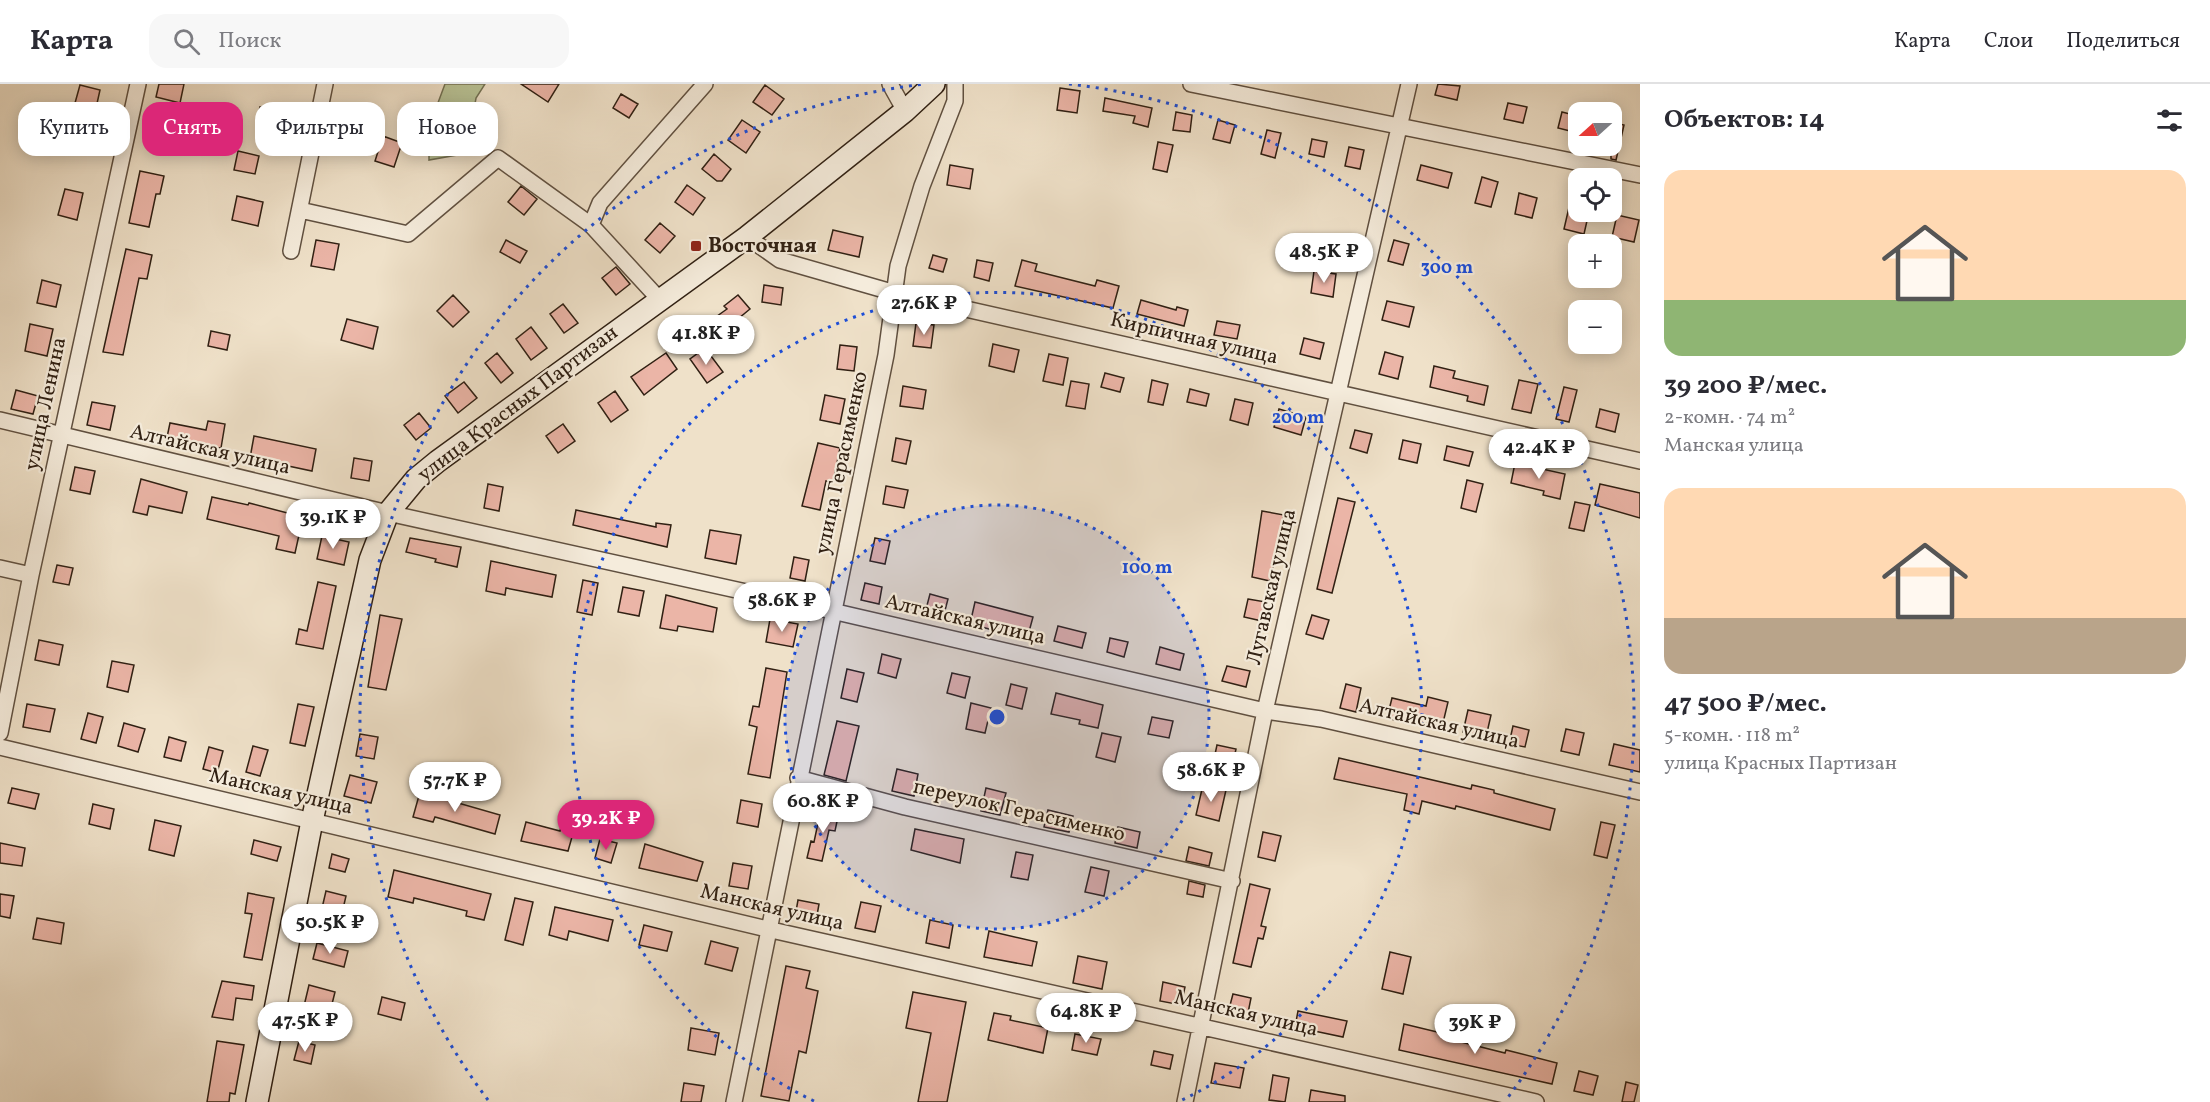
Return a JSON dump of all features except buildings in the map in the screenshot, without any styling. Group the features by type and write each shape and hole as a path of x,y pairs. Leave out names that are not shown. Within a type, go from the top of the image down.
{"main road":[{"name":"улица Красных Партизан","path":"257,1102 312,821 370,561 388,513 417,479 438,461 747,237 905,111 934,84"}],"street":[{"name":"улица Ленина","path":"0,733 31,575 138,84"},
{"path":"291,251 325,84"},
{"path":"591,225 600,203 705,84"},
{"path":"890,84 905,111"},
{"name":"улица Герасименко","path":"734,1102 767,929 886,355 898,266 922,186 955,101 955,84"},
{"path":"1191,84 1640,175"},
{"name":"Лугавская улица","path":"1185,1102 1265,711 1409,84"},
{"path":"300,210 408,234 498,158 591,225 659,299"},
{"name":"Кирпичная улица","path":"747,237 780,260 895,293 1640,461"},
{"name":"Алтайская улица","path":"0,420 61,437 388,513 832,611 1265,711 1321,718 1640,792"},
{"path":"0,568 31,575"},
{"name":"Манская улица","path":"0,747 767,929 1536,1102"},
{"name":"переулок Герасименко","path":"798,778 905,807 1232,881"}],"green space":[{"path":"445,84 485,84 475,102 438,102"},
{"path":"429,156 451,156 429,160"}],"place":[{"name":"Восточная","path":"696,246"}]}
